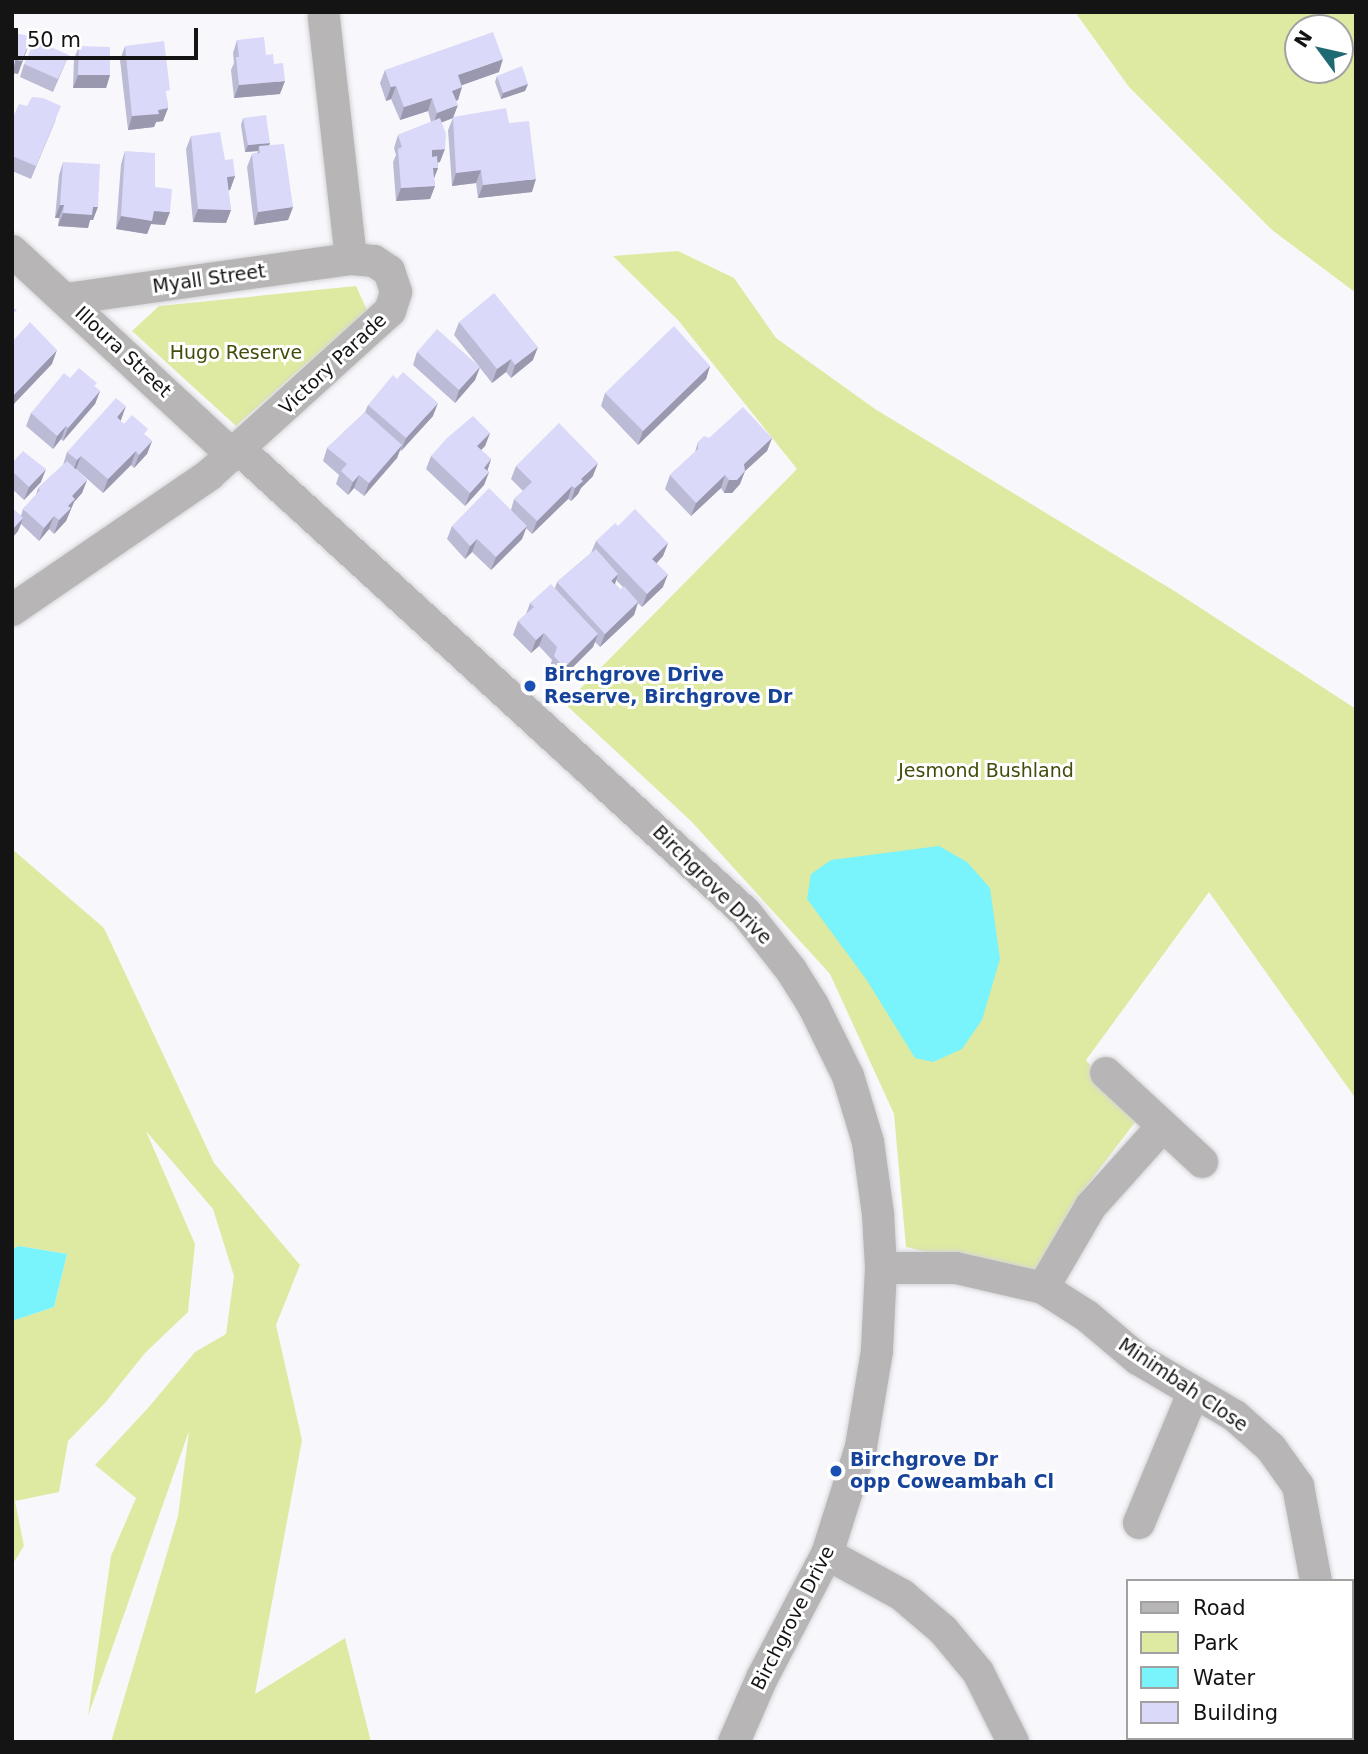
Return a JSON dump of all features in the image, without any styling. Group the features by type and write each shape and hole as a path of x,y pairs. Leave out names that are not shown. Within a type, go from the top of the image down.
{"street":[{"path":"324,18 351,259"},
{"name":"Illoura Street","path":"12,251 237,453"},
{"name":"Myall Street","path":"66,299 351,259"},
{"name":"Victory Parade","path":"12,610 192,488 237,453 390,312 396,292 389,271 374,261 351,259"},
{"name":"Birchgrove Drive","path":"237,453 719,885 773,944 813,1005 831,1039 861,1116 872,1167 881,1268 877,1351 861,1447 827,1554 762,1678 734,1742"},
{"path":"1106,1073 1202,1162"},
{"path":"1043,1288 1091,1206 1162,1127"},
{"name":"Minimbah Close","path":"881,1268 957,1268 1043,1288 1087,1316 1138,1359 1235,1416 1271,1448 1298,1486 1316,1579"},
{"path":"1139,1522 1193,1392"},
{"path":"827,1554 902,1595 943,1630 978,1672 1013,1742"}],"green space":[{"path":"1075,12 1356,12 1356,293 1272,230 1129,87"},
{"name":"Jesmond Bushland","path":"678,251 734,278 776,338 875,409 1176,592 1356,709 1356,1099 1209,892 1086,1060 1136,1121 1072,1205 1033,1278 906,1247 894,1114 830,974 691,821 565,704 797,469 678,320 613,256"},
{"name":"Hugo Reserve","path":"356,286 367,310 236,426 132,331 159,306"},
{"path":"12,849 104,928 214,1163 300,1265 276,1325 302,1440 255,1694 345,1638 371,1742 111,1742 178,1516 189,1431 88,1716 111,1556 136,1498 95,1465 195,1352 226,1334 234,1276 213,1209 146,1131 195,1244 188,1312 145,1353 105,1403 68,1441 59,1492 15,1501 24,1546 12,1565 12,1321 54,1307 67,1254 19,1246 12,1249"}],"water":[{"path":"939,846 967,862 990,888 1000,959 982,1020 962,1049 933,1062 915,1058 866,979 807,899 811,874 831,860"},
{"path":"19,1246 67,1254 54,1307 12,1321 12,1249"}],"building":[{"path":"493,32 503,59 458,75 462,87 452,91 458,105 437,113 432,98 404,107 396,86 391,87 385,70"},
{"path":"12,33 32,36 22,61 15,60 12,82"},
{"path":"264,37 266,55 273,54 274,64 283,63 285,81 239,85 237,40"},
{"path":"35,40 69,55 58,79 24,64"},
{"path":"164,41 170,90 166,91 168,108 158,110 159,114 132,116 125,46"},
{"path":"79,46 110,47 110,75 78,75"},
{"path":"522,66 528,84 503,93 497,76"},
{"path":"32,97 43,98 61,106 36,166 12,156 12,119 19,104 27,106"},
{"path":"506,108 509,123 529,121 536,179 483,185 481,170 456,173 453,117"},
{"path":"266,115 270,143 248,145 243,118"},
{"path":"440,118 446,134 445,149 432,150 432,157 437,156 438,168 433,168 435,186 401,188 398,149 402,147 398,135"},
{"path":"220,132 225,160 233,159 235,176 227,177 231,210 198,209 191,136"},
{"path":"284,144 293,207 258,212 252,154 260,153 259,146"},
{"path":"125,151 155,153 155,187 172,189 170,212 154,211 152,221 121,216"},
{"path":"63,162 100,164 98,207 93,207 92,215 63,213 64,205 60,205"},
{"path":"494,293 538,347 515,365 511,359 497,369 459,322"},
{"path":"30,322 57,350 12,396 12,342"},
{"path":"674,326 710,366 643,431 605,393"},
{"path":"437,329 480,367 459,390 417,352"},
{"path":"79,368 97,383 94,386 100,391 68,428 66,426 57,436 31,413 64,373 70,378"},
{"path":"403,372 438,403 406,438 368,405 393,375 397,379"},
{"path":"116,398 126,406 117,417 124,424 132,415 148,429 144,434 152,441 139,455 136,451 108,479 81,456 77,460 67,452"},
{"path":"743,407 772,438 744,464 745,471 737,480 729,480 725,475 696,503 670,475 698,449 698,442 704,436 709,438"},
{"path":"365,412 402,445 369,483 359,475 353,482 341,471 347,464 327,448"},
{"path":"473,416 490,433 477,446 491,459 484,468 489,472 470,493 431,456"},
{"path":"559,423 598,463 581,479 583,481 575,488 572,486 537,521 514,499 532,482 516,466"},
{"path":"23,451 46,469 29,487 12,471 12,463"},
{"path":"67,461 87,480 72,496 75,499 68,506 71,508 59,520 54,516 44,528 23,509 40,490 38,488"},
{"path":"489,488 527,526 496,557 477,539 470,546 452,526"},
{"path":"12,508 23,518 12,530"},
{"path":"635,509 668,543 652,559 668,574 647,594 596,541 615,523 618,526"},
{"path":"596,549 618,574 611,581 621,590 624,586 638,602 605,634 557,582"},
{"path":"551,584 598,634 567,665 561,664 554,656 557,647 544,633 536,640 518,621 534,607 530,603"}],"place":[{"name":"Birchgrove Drive Reserve, Birchgrove Dr","path":"530,686"},
{"name":"Birchgrove Dr opp Coweambah Cl","path":"836,1471"}]}
